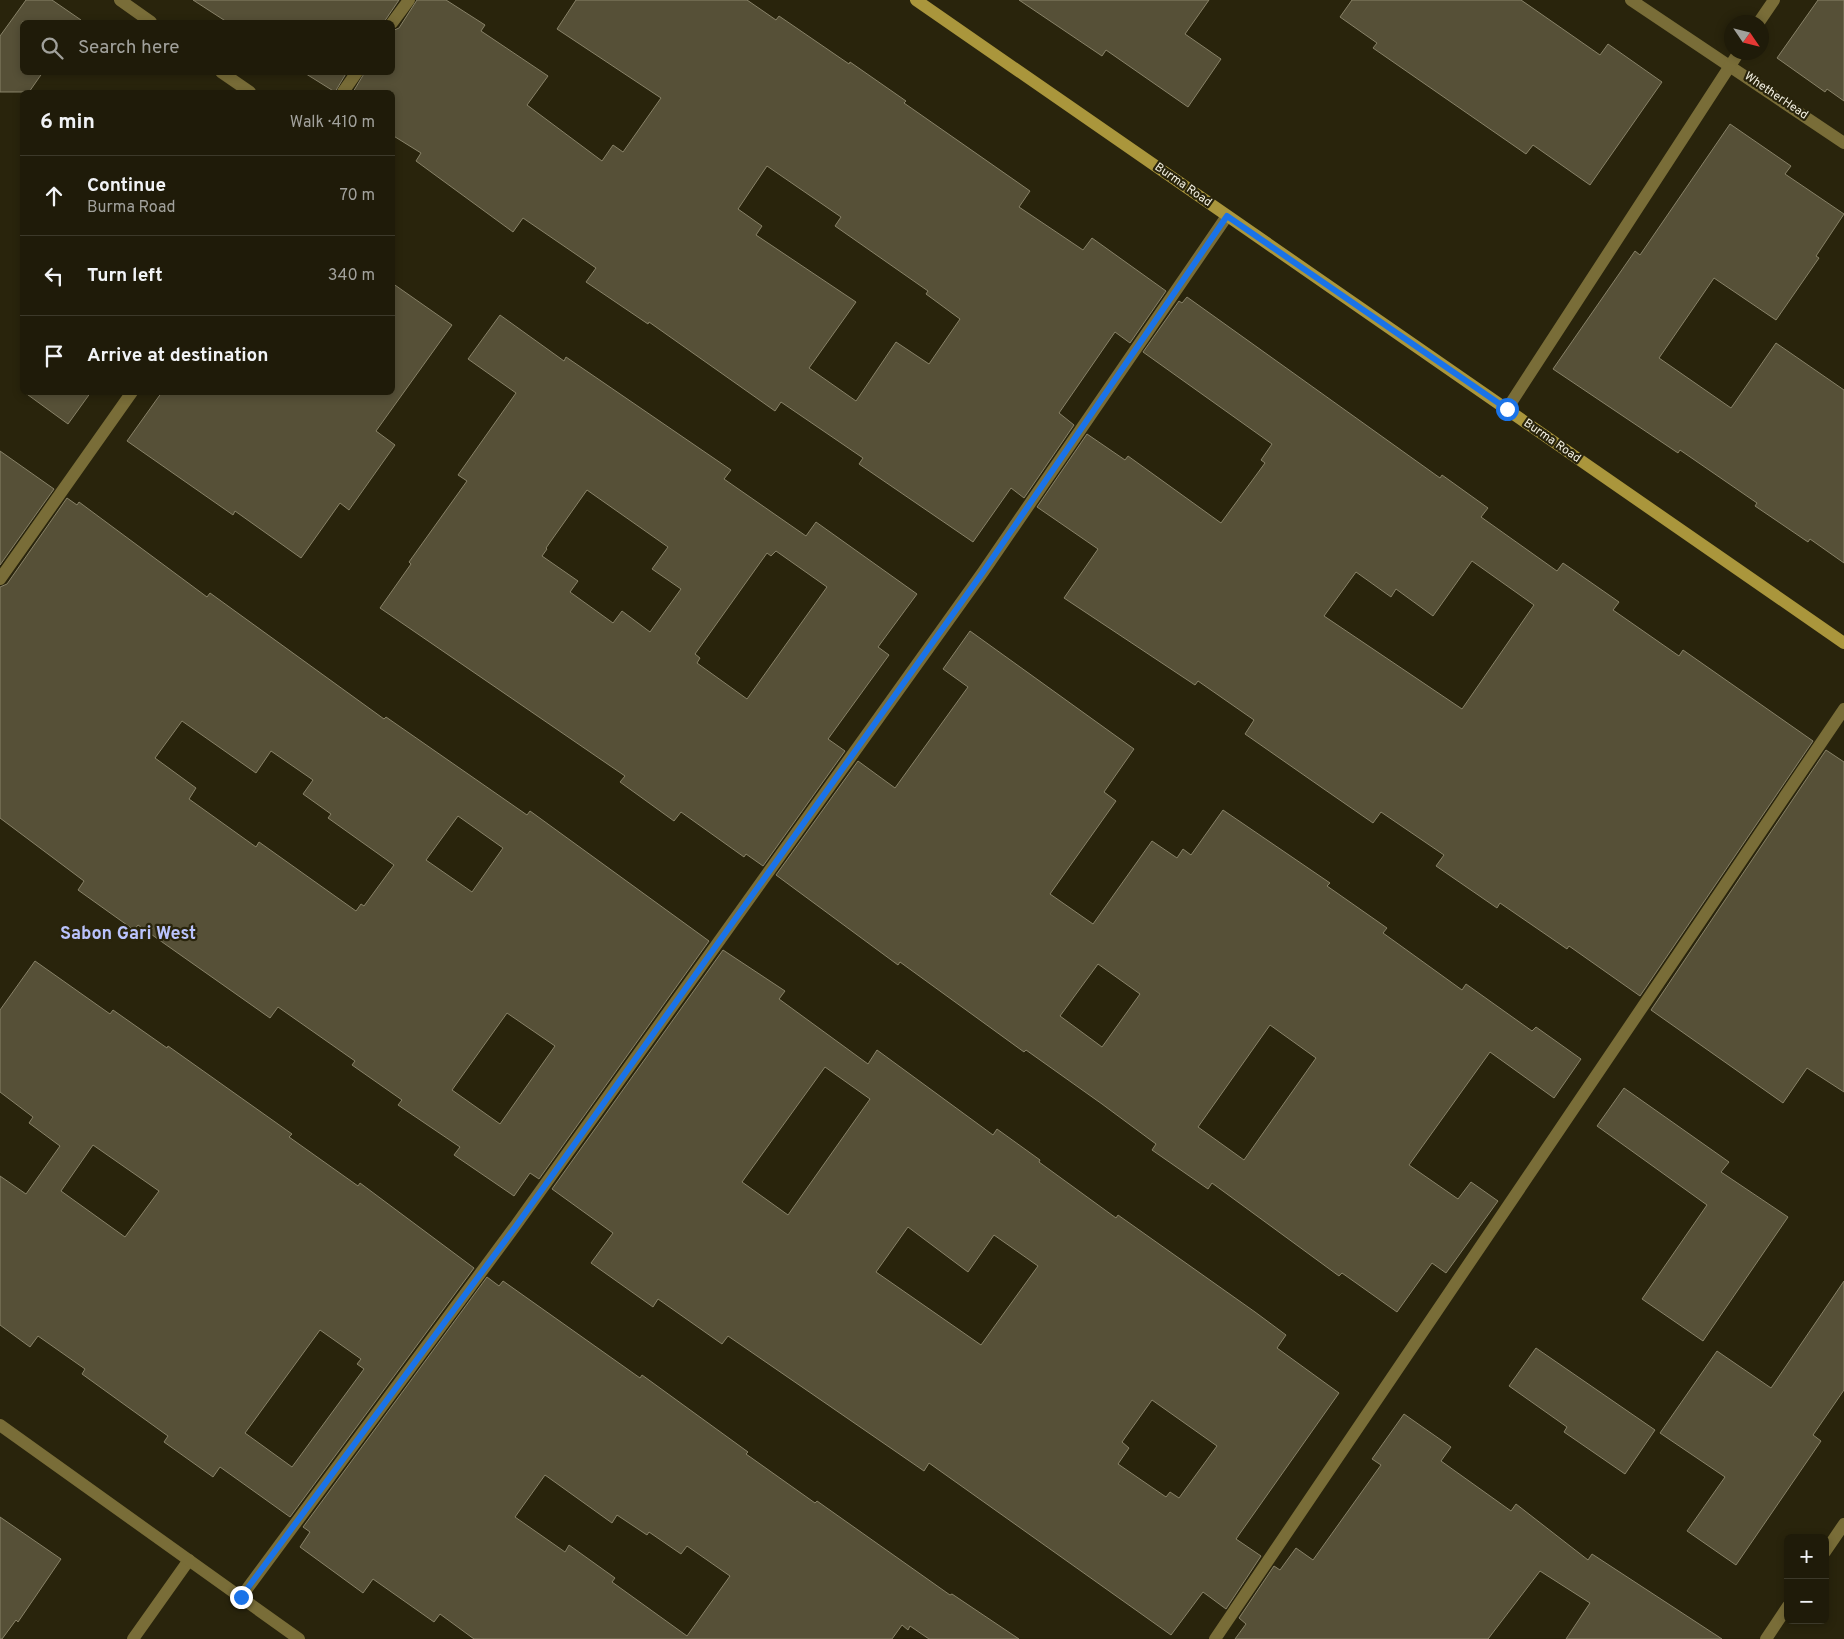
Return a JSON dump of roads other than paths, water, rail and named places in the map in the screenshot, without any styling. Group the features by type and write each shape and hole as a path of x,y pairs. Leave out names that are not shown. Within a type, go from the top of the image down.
{"street":[{"path":"120,0 148,20"},
{"path":"394,20 409,0"},
{"name":"Burma Road","path":"916,0 1844,643"},
{"name":"WhetherHead","path":"1631,0 1731,65 1844,143"},
{"path":"1764,15 1774,0"},
{"path":"1507,409 1734,60"},
{"path":"226,75 247,90"},
{"path":"344,90 355,75"},
{"path":"241,1597 516,1226 983,572 1227,216"},
{"path":"0,579 130,395"},
{"path":"1215,1639 1844,709"},
{"path":"0,1425 299,1639"},
{"path":"1829,1546 1844,1524"},
{"path":"133,1639 188,1560"},
{"path":"1766,1639 1784,1612"}],"district":[{"name":"Sabon Gari West","path":"128,934"}]}
